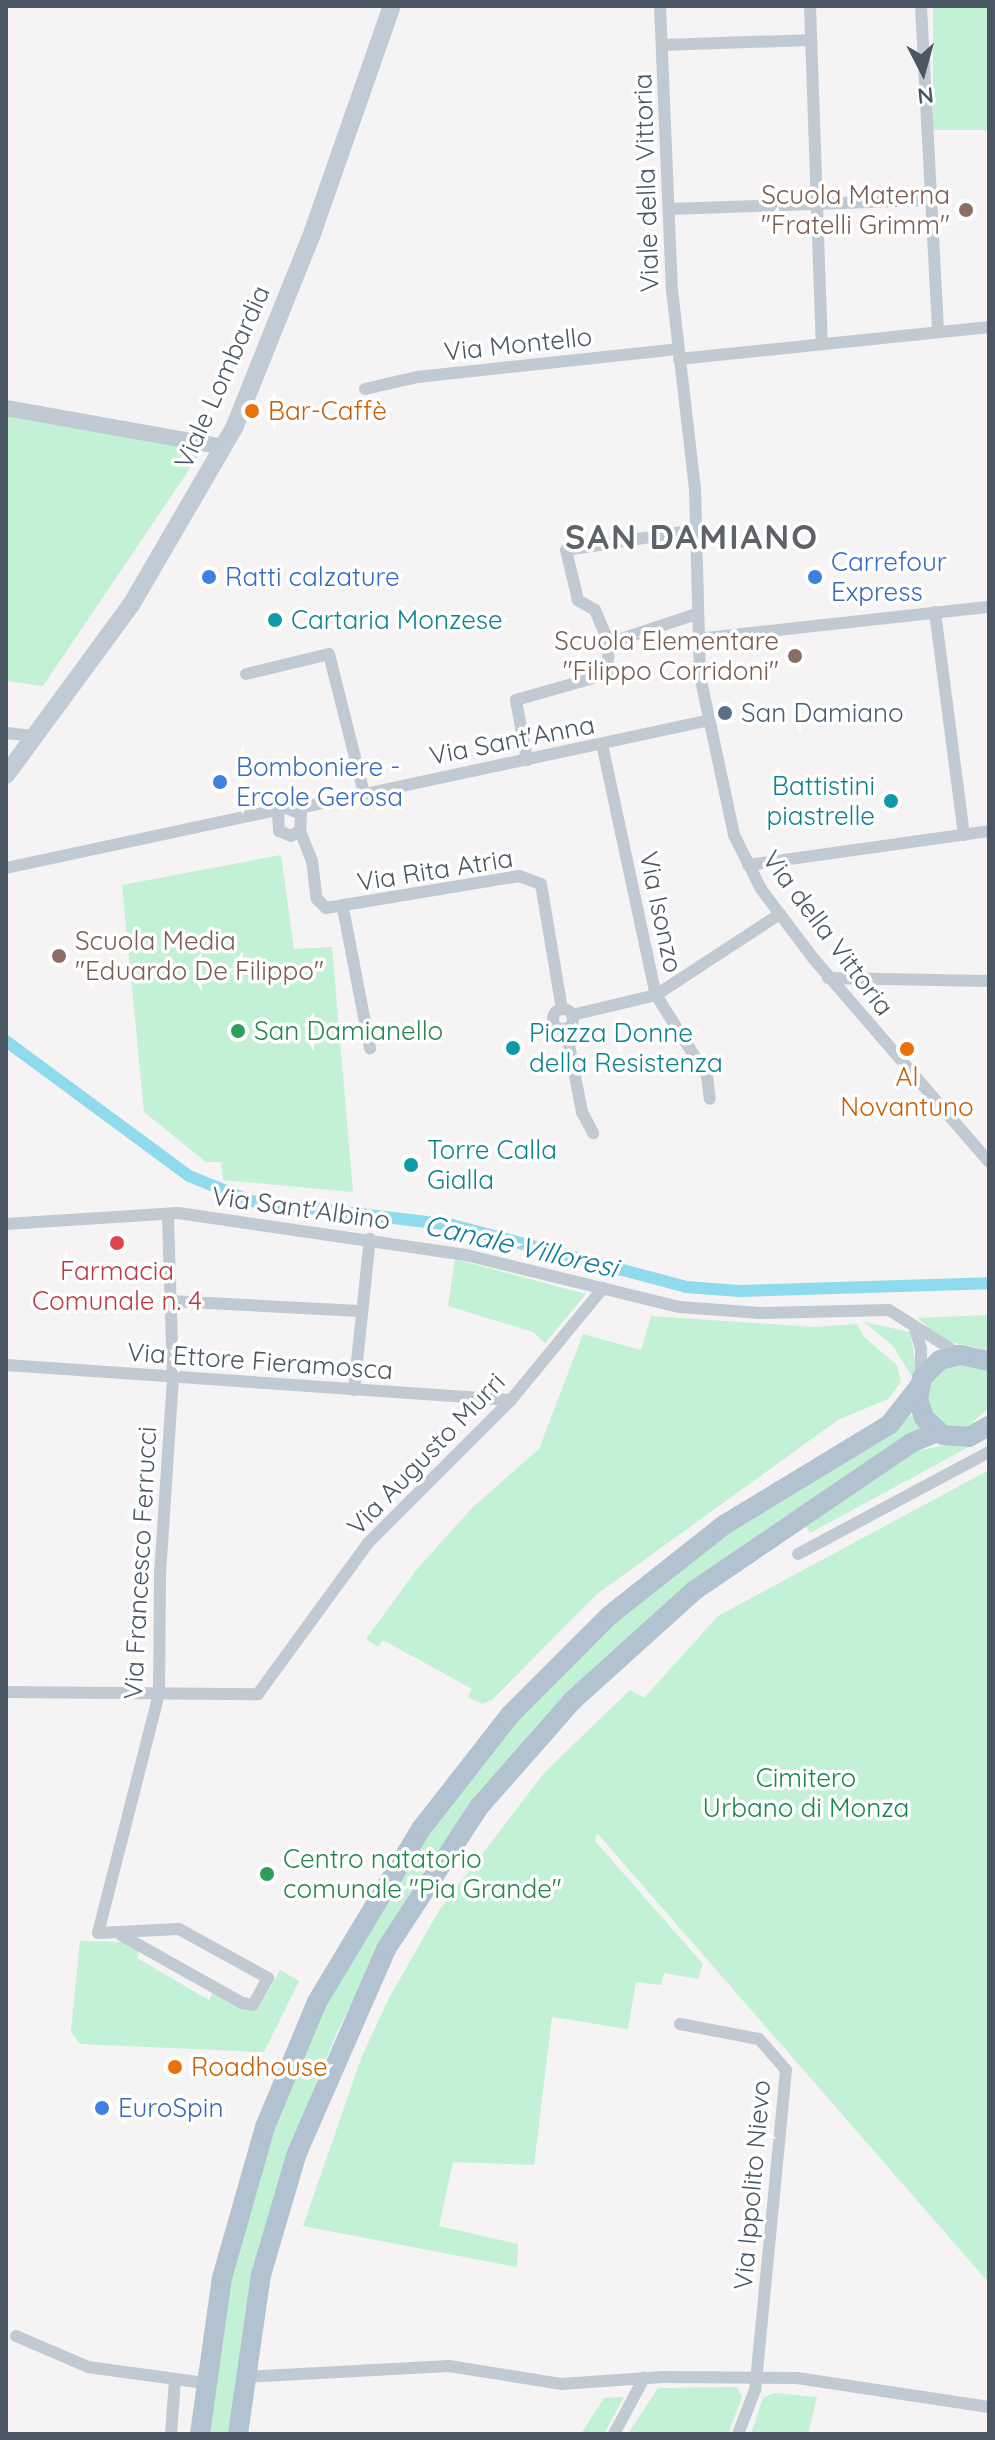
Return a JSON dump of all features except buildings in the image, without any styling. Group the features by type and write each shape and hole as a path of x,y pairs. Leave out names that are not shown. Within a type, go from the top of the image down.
{"main road":[{"name":"Viale Lombardia","path":"6,775 131,605 224,447 318,217 392,6"},
{"path":"200,2434 222,2278 284,2077 344,1951 460,1774 510,1715 610,1615 724,1525 892,1423 936,1363 966,1356 989,1361"},
{"path":"919,1386 921,1414 937,1432"},
{"path":"238,2434 244,2377 277,2211 310,2118 386,1949 479,1807 582,1690 695,1590 911,1443 937,1432 964,1438 989,1426"}],"street":[{"name":"Viale della Vittoria","path":"660,6 678,354"},
{"path":"810,6 809,40 820,204 822,342"},
{"path":"921,6 938,331"},
{"path":"662,45 809,40"},
{"path":"669,209 933,200"},
{"name":"Via Montello","path":"365,389 417,377 989,327"},
{"name":"Via della Vittoria","path":"678,354 692,432 697,639 707,721 734,835 748,865 780,914 828,978 989,1162"},
{"path":"6,408 224,447"},
{"path":"527,760 516,700 607,674 609,643 595,610 578,600 566,550 695,530"},
{"path":"697,639 989,607"},
{"path":"935,612 964,835"},
{"path":"609,643 696,614"},
{"path":"246,674 329,654 364,793"},
{"name":"Via Sant'Anna","path":"6,868 278,814 325,801 707,721"},
{"path":"6,733 36,736"},
{"name":"Via Isonzo","path":"602,744 656,995 707,1076 710,1099"},
{"path":"300,833 325,801"},
{"path":"295,809 300,833"},
{"path":"276,828 278,814"},
{"path":"253,819 300,833"},
{"path":"748,865 989,831"},
{"name":"Via Rita Atria","path":"300,833 318,902 343,908 531,878 546,894 567,1012"},
{"path":"343,908 370,1048"},
{"path":"593,1133 582,1112 566,1029 567,1012 656,995 780,914"},
{"path":"828,978 989,981"},
{"name":"Via Sant'Albino","path":"6,1224 168,1214 370,1239 466,1255 717,1311 889,1310 966,1356"},
{"name":"Via Francesco Ferrucci","path":"121,1935 242,2003 253,2005 268,1978 179,1929 121,1935 98,1933 159,1694 160,1574 173,1377 168,1214"},
{"path":"354,1390 370,1239"},
{"name":"Via Augusto Murri","path":"159,1694 258,1694 384,1524 511,1400 603,1288"},
{"path":"169,1301 360,1311"},
{"path":"913,1327 922,1354 919,1386"},
{"name":"Via Ettore Fieramosca","path":"6,1365 511,1400"},
{"path":"798,1554 989,1452"},
{"path":"6,1692 159,1694"},
{"name":"Via Ippolito Nievo","path":"680,2024 759,2039 786,2070 752,2401 738,2434"},
{"path":"16,2336 88,2367 205,2383"},
{"path":"244,2377 449,2366 561,2384 644,2378 755,2377 989,2407"},
{"path":"614,2434 644,2378"},
{"path":"171,2434 175,2379"}],"green space":[{"path":"933,6 989,6 989,130 933,130"},
{"path":"6,414 190,444 199,455 43,686 6,681"},
{"name":"San Damianello","path":"281,855 294,949 332,947 353,1192 223,1180 221,1162 206,1162 144,1112 122,885"},
{"path":"455,1259 586,1294 545,1343 533,1332 448,1306"},
{"path":"989,1315 989,1350 940,1340 918,1318"},
{"path":"651,1316 813,1327 857,1324 864,1337 897,1365 901,1382 888,1399 838,1420 597,1594 493,1699 482,1704 468,1697 472,1689 383,1640 378,1647 366,1639 417,1569 472,1508 539,1449 583,1334 641,1350"},
{"path":"864,1322 910,1332 918,1376 912,1377 893,1346"},
{"path":"956,1363 989,1370 989,1408 967,1427 945,1425 929,1409 927,1389 937,1371"},
{"path":"912,1415 922,1430 592,1672 384,1941 337,2032 287,2156 242,2333 230,2434 206,2434 221,2315 264,2150 317,2018 400,1870 499,1738 578,1654 679,1567 786,1493"},
{"path":"989,1436 810,1533 806,1526 912,1452"},
{"name":"Cimitero Urbano di Monza","path":"989,1470 989,2283 597,1833 595,1841 703,1964 698,1979 664,1973 661,1985 636,1982 628,2029 552,2017 534,2165 453,2162 439,2226 518,2244 517,2267 303,2226 362,2056 390,1996 440,1909 545,1772 630,1690 644,1698 718,1616"},
{"path":"80,1941 123,1942 140,1950 137,1958 209,2000 213,1992 244,2009 258,2009 280,1970 299,1981 264,2052 80,2044 71,2032"},
{"path":"737,2387 742,2397 728,2434 628,2434 658,2388"},
{"path":"774,2393 817,2397 808,2434 751,2434 763,2398"},
{"path":"624,2397 604,2434 581,2434 604,2398"}],"waterway":[{"name":"Canale Villoresi","path":"6,1041 189,1176 251,1201 452,1225 686,1287 740,1291 989,1283"}],"place":[{"name":"Scuola Materna \"Fratelli Grimm\"","path":"966,210"},
{"name":"Bar-Caffè","path":"252,411"},
{"name":"Ratti calzature","path":"209,577"},
{"name":"Carrefour Express","path":"815,577"},
{"name":"Cartaria Monzese","path":"275,620"},
{"name":"Scuola Elementare \"Filippo Corridoni\"","path":"795,656"},
{"name":"San Damiano","path":"725,713"},
{"name":"Bomboniere - Ercole Gerosa","path":"220,782"},
{"name":"Battistini piastrelle","path":"891,801"},
{"name":"Scuola Media \"Eduardo De Filippo\"","path":"59,956"},
{"name":"San Damianello","path":"238,1031"},
{"name":"Piazza Donne della Resistenza","path":"513,1048"},
{"name":"Al Novantuno","path":"907,1049"},
{"name":"Torre Calla Gialla","path":"411,1165"},
{"name":"Farmacia Comunale n. 4","path":"117,1243"},
{"name":"Centro natatorio comunale \"Pia Grande\"","path":"267,1874"},
{"name":"Roadhouse","path":"175,2067"},
{"name":"EuroSpin","path":"102,2108"}],"district":[{"name":"SAN DAMIANO","path":"692,537"}]}
